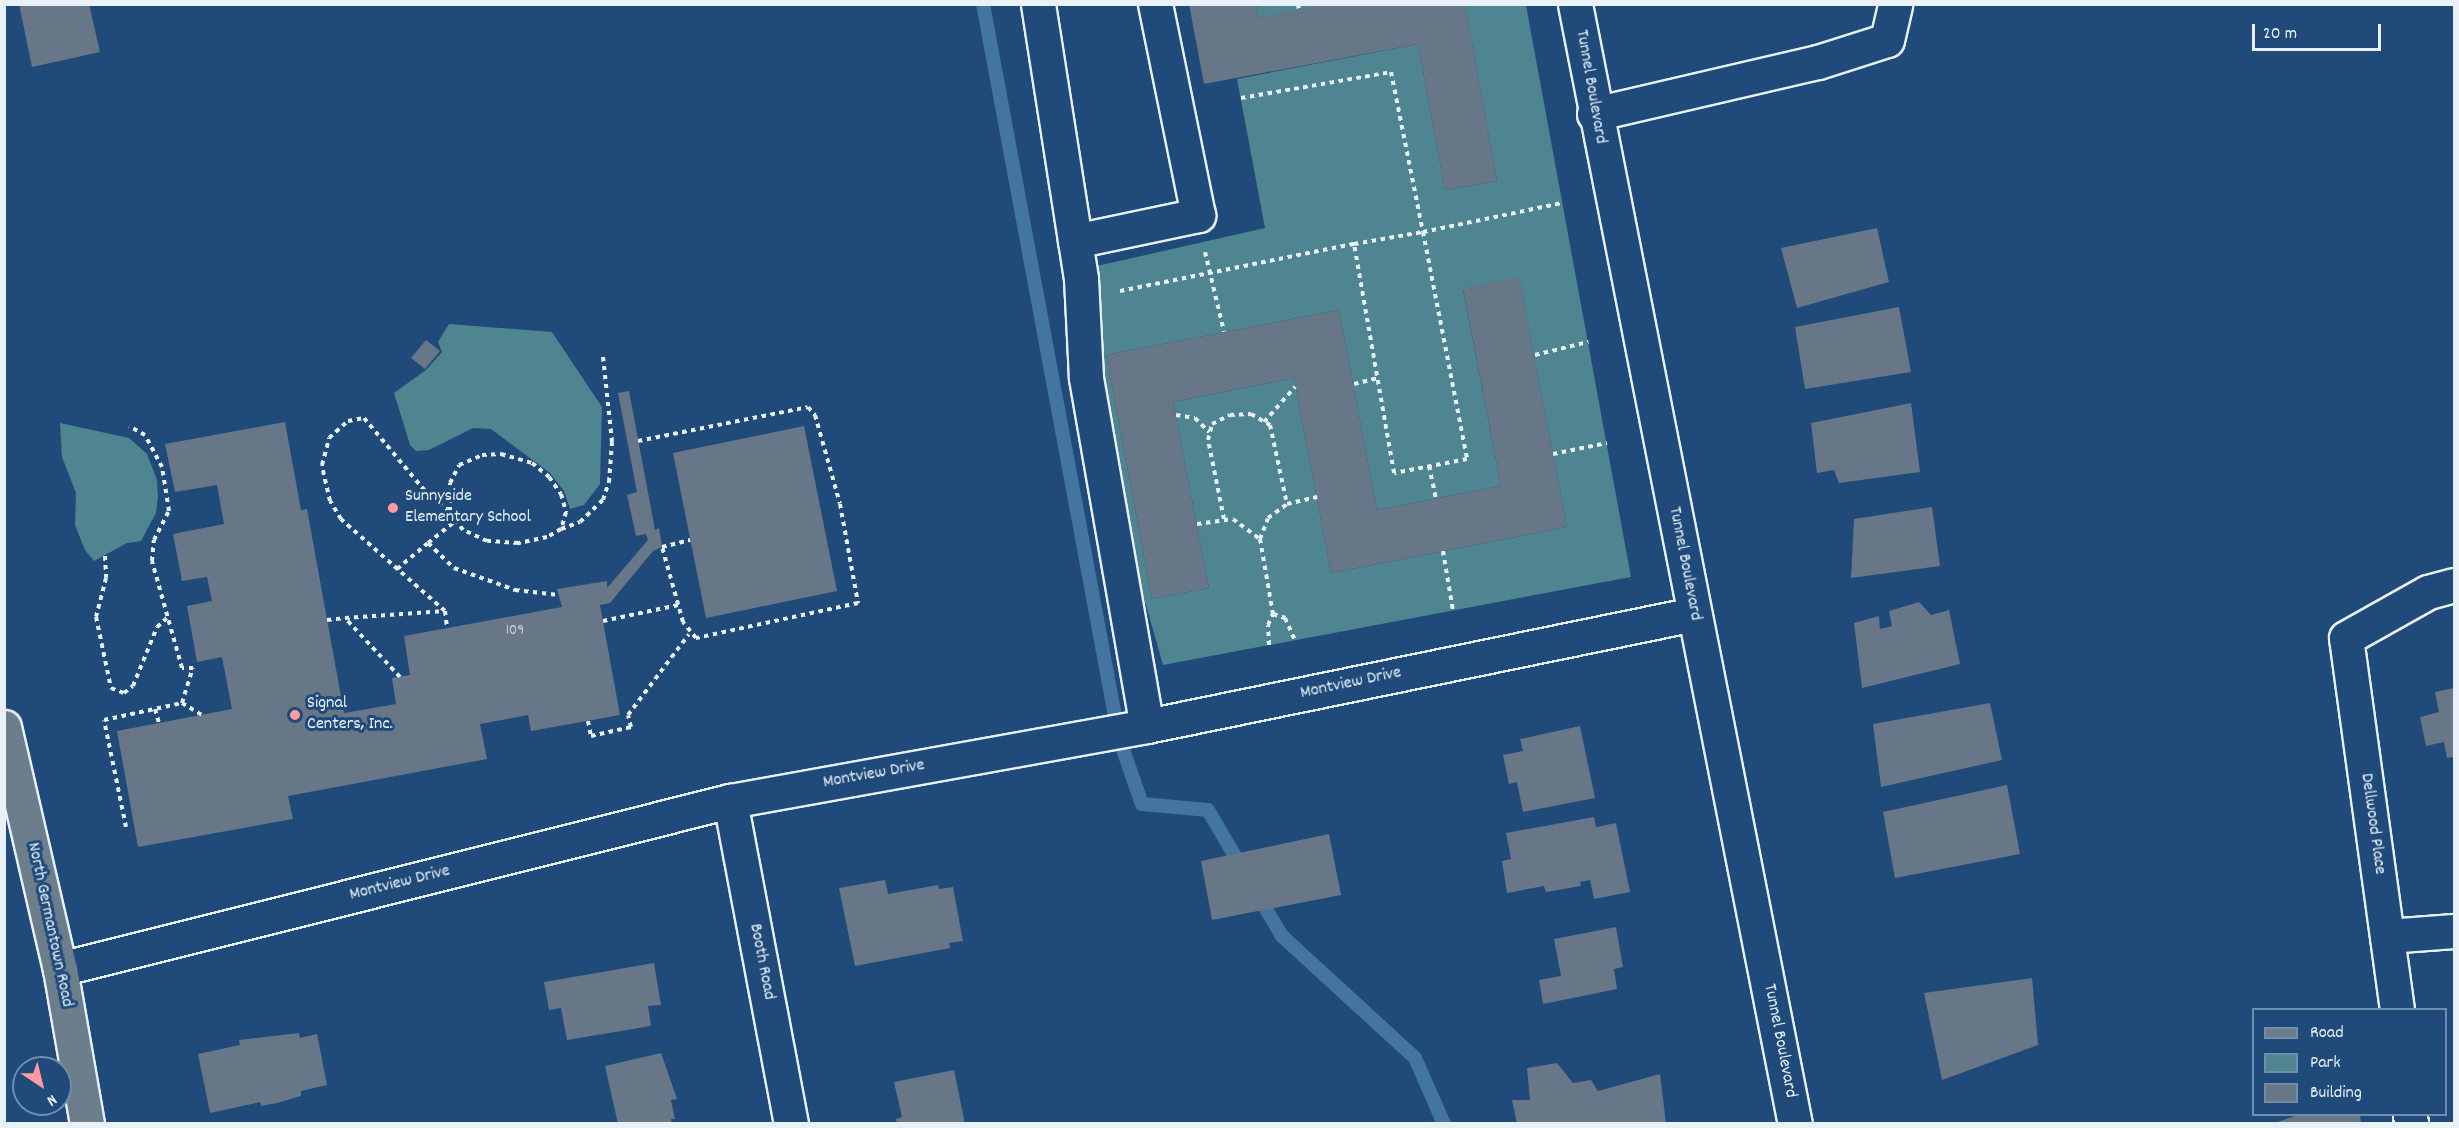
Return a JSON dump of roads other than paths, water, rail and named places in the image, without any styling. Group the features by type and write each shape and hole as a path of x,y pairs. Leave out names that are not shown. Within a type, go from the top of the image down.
{"main road":[{"name":"North Germantown Road","path":"4,727 60,969 87,1124"}],"street":[{"path":"1038,4 1075,241 1086,378 1147,726"},
{"path":"1075,241 1198,215 1155,4"},
{"name":"Tunnel Boulevard","path":"1575,4 1594,114 1796,1124"},
{"path":"1594,114 1818,62 1887,40 1895,4"},
{"name":"Dellwood Place","path":"2397,1008 2346,638 2428,591 2454,585"},
{"name":"Montview Drive","path":"60,969 730,801 1147,726 1694,614"},
{"name":"Booth Road","path":"730,801 791,1124"},
{"path":"2387,936 2454,931"}],"waterway":[{"path":"983,4 1119,738 1142,804 1208,810 1243,870"},
{"path":"1257,894 1282,936 1415,1058 1444,1124"}],"place":[{"name":"Sunnyside Elementary School","path":"393,508"},
{"name":"Signal Centers, Inc.","path":"295,715"}]}
